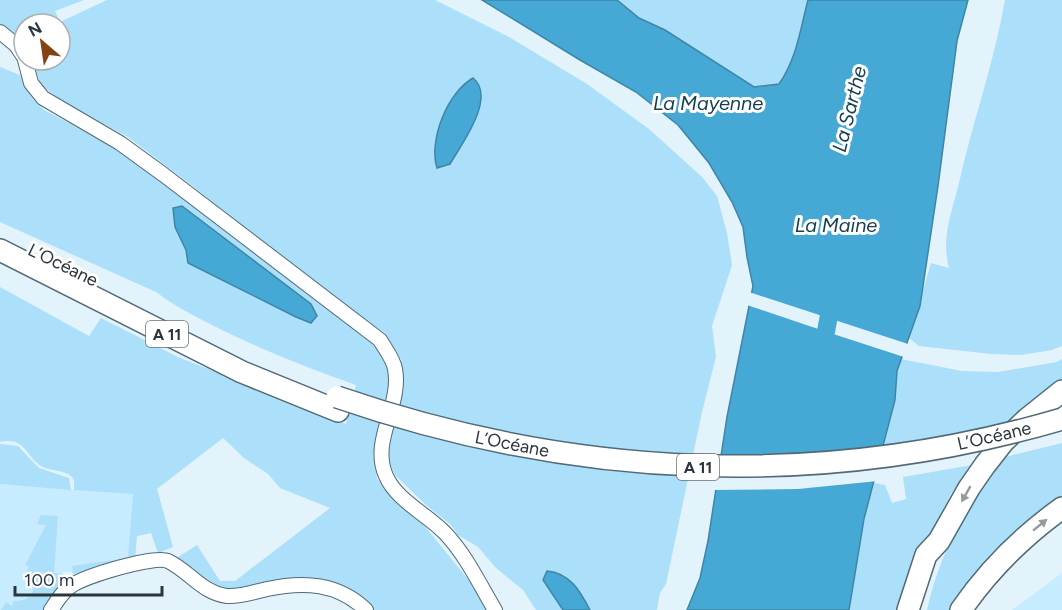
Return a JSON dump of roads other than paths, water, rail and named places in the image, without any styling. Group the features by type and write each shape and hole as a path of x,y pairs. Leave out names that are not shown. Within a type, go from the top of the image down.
{"highway":[{"name":"L’Océane","path":"0,234 337,404 536,450 630,462 706,467 783,466 895,456 972,442 1062,419"},
{"name":"L’Océane","path":"0,250 242,372 337,404 430,440 515,459 607,473 713,480 816,477 911,466 987,452 1062,433"},
{"path":"919,610 939,541 969,488 1003,442 1062,391"},
{"path":"961,610 990,573 1020,543 1062,508"},
{"path":"908,610 926,555 939,541"},
{"path":"974,610 1012,560 1020,543"}],"street":[{"path":"0,32 12,42"},
{"path":"28,72 31,83 43,98 120,143 380,340 395,368 395,390 382,439 380,456 387,478 402,496 445,532 495,610"},
{"path":"51,610 62,594 78,582 95,574 159,559 171,562 202,586 222,595 238,596 286,585 308,584 337,591 355,600 366,610"}],"water":[{"name":"La Maine","path":"482,0 617,0 639,18 665,30 754,87 779,84 794,54 808,0 968,0 957,41 920,306 897,371 895,400 864,519 849,610 687,610 700,578 708,541 727,417 753,286 743,227 732,202 709,163 678,125 636,92"},
{"path":"473,78 479,86 481,97 475,121 450,164 437,168 435,144 442,118 456,94"},
{"path":"182,206 311,304 317,316 311,323 188,263 186,250 175,227 173,208"},
{"path":"547,571 555,572 568,579 590,610 563,610 543,580"}],"waterway":[{"name":"La Maine","path":"821,358 833,294"}],"water label":[{"name":"La Mayenne","path":"708,103"},
{"name":"La Sarthe","path":"849,109"}]}
